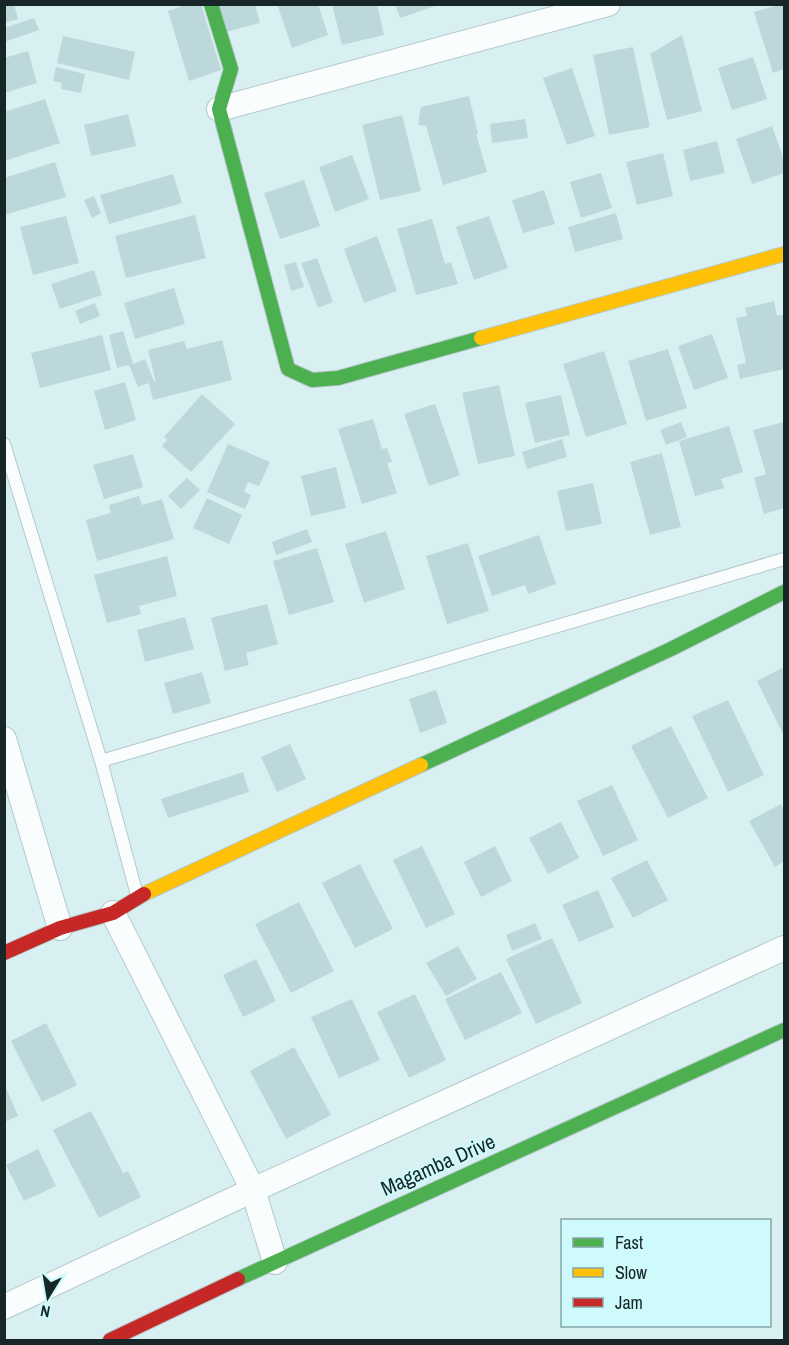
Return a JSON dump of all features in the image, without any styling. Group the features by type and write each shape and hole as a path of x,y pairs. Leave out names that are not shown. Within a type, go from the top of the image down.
{"street":[{"path":"211,4 231,69 219,109 288,369 312,380 338,378 784,254"},
{"path":"219,109 608,4"},
{"path":"4,953 60,928 113,913 138,897 660,654 784,592"},
{"path":"4,739 60,928"},
{"path":"113,913 253,1190 275,1262"},
{"path":"4,1307 253,1190 784,948"},
{"name":"Magamba Drive","path":"110,1341 275,1262 784,1030"}],"lane":[{"path":"4,444 101,761 138,897"},
{"path":"101,761 784,560"}],"building":[{"path":"4,4 14,4 18,19 4,23"},
{"path":"188,4 201,4 221,70 189,81 168,11"},
{"path":"218,4 255,4 260,23 226,32"},
{"path":"277,4 318,4 328,35 292,48"},
{"path":"332,4 377,4 384,35 342,45"},
{"path":"395,4 438,4 438,5 400,18"},
{"path":"784,4 784,69 773,73 754,12"},
{"path":"34,18 39,30 4,42 4,28"},
{"path":"682,35 702,111 667,120 650,54"},
{"path":"63,36 135,52 129,80 57,63"},
{"path":"633,47 650,127 609,135 593,55"},
{"path":"28,51 37,83 4,93 4,58"},
{"path":"753,57 767,99 732,110 718,68"},
{"path":"56,67 85,74 81,93 61,89 62,83 53,81"},
{"path":"572,68 595,136 567,145 543,78"},
{"path":"469,96 478,134 476,134 487,172 443,185 426,126 418,125 421,107"},
{"path":"45,99 60,143 4,161 4,112"},
{"path":"128,114 136,146 91,156 84,125"},
{"path":"402,115 421,191 380,200 362,125"},
{"path":"525,119 528,138 492,143 490,124"},
{"path":"772,126 784,160 784,173 752,184 736,139"},
{"path":"717,141 725,173 690,181 683,150"},
{"path":"663,153 673,196 637,205 626,162"},
{"path":"352,155 369,199 335,212 319,167"},
{"path":"55,162 66,197 4,215 4,178"},
{"path":"601,173 612,208 581,218 570,182"},
{"path":"173,174 182,203 109,224 100,195"},
{"path":"304,180 320,226 280,239 264,193"},
{"path":"544,190 555,224 523,233 512,200"},
{"path":"94,196 101,213 92,218 84,200"},
{"path":"616,213 623,239 575,252 568,227"},
{"path":"195,215 206,258 126,278 115,236"},
{"path":"66,216 79,263 33,275 20,227"},
{"path":"489,216 508,268 474,280 456,227"},
{"path":"432,219 445,264 451,262 458,284 416,295 397,229"},
{"path":"377,236 397,291 364,303 344,249"},
{"path":"317,258 333,302 318,308 301,263"},
{"path":"296,262 304,287 291,291 284,265"},
{"path":"94,270 102,295 60,309 51,284"},
{"path":"174,288 185,324 135,339 124,303"},
{"path":"774,301 777,316 784,314 784,369 740,379 737,365 746,363 736,318 747,316 745,308"},
{"path":"95,303 100,316 80,324 75,311"},
{"path":"123,331 133,364 145,359 156,382 148,350 184,341 187,349 222,340 232,380 153,400 149,383 138,387 129,365 117,368 109,335"},
{"path":"712,334 728,378 694,390 678,346"},
{"path":"102,335 111,370 40,388 31,353"},
{"path":"668,349 687,408 646,421 628,361"},
{"path":"604,351 627,424 586,437 563,364"},
{"path":"125,382 136,420 105,430 94,391"},
{"path":"499,385 515,456 478,464 462,393"},
{"path":"202,394 235,424 191,472 162,446 167,440 164,437"},
{"path":"561,395 570,435 535,443 525,403"},
{"path":"435,404 460,475 429,486 404,414"},
{"path":"373,419 382,449 387,448 392,462 387,463 397,493 362,504 338,429"},
{"path":"681,422 687,437 666,445 660,430"},
{"path":"784,422 784,508 764,514 754,478 766,474 753,430"},
{"path":"729,426 743,472 721,479 724,488 695,496 679,441"},
{"path":"562,439 567,457 527,469 522,452"},
{"path":"228,444 270,462 259,486 248,482 244,492 251,495 245,509 207,492"},
{"path":"662,453 681,527 650,535 630,462"},
{"path":"133,454 143,487 104,499 93,465"},
{"path":"336,467 346,508 311,516 301,476"},
{"path":"187,478 200,490 181,509 168,496"},
{"path":"593,483 602,524 566,531 557,491"},
{"path":"139,496 142,505 162,499 174,539 97,561 86,520 111,513 109,505"},
{"path":"207,498 242,515 229,544 193,528"},
{"path":"307,529 312,542 276,555 272,542"},
{"path":"386,531 405,589 364,603 345,544"},
{"path":"539,535 556,584 528,594 525,585 492,596 478,556"},
{"path":"468,543 489,611 447,624 426,556"},
{"path":"317,548 334,602 289,615 273,561"},
{"path":"167,556 177,596 139,606 141,614 107,623 94,575"},
{"path":"267,604 278,644 246,653 249,665 225,671 211,618"},
{"path":"185,617 194,649 145,662 137,630"},
{"path":"784,667 784,736 757,681"},
{"path":"202,672 211,703 173,714 164,683"},
{"path":"436,690 447,723 420,733 409,699"},
{"path":"728,700 764,775 728,792 692,716"},
{"path":"671,726 708,798 668,818 631,746"},
{"path":"290,744 306,779 277,792 261,757"},
{"path":"243,772 249,792 168,818 161,799"},
{"path":"612,785 638,840 603,856 577,801"},
{"path":"781,804 784,811 784,861 775,867 749,821"},
{"path":"561,822 579,858 548,874 529,838"},
{"path":"422,846 455,914 426,928 393,860"},
{"path":"495,846 512,881 481,897 464,862"},
{"path":"647,860 668,900 633,918 611,878"},
{"path":"360,864 393,929 355,948 322,883"},
{"path":"598,890 614,927 579,942 562,905"},
{"path":"299,902 334,971 291,993 255,924"},
{"path":"535,923 542,939 512,951 506,935"},
{"path":"552,938 582,1003 536,1024 506,959"},
{"path":"458,946 477,979 446,996 426,963"},
{"path":"256,959 276,1001 243,1017 223,975"},
{"path":"501,972 522,1013 465,1040 445,999"},
{"path":"415,994 446,1060 409,1078 377,1012"},
{"path":"352,999 380,1060 339,1078 311,1017"},
{"path":"46,1023 77,1085 42,1102 11,1041"},
{"path":"294,1047 331,1115 286,1139 250,1071"},
{"path":"4,1083 18,1116 4,1122"},
{"path":"91,1111 123,1173 128,1171 141,1197 99,1218 53,1130"},
{"path":"38,1149 56,1186 24,1201 6,1165"}],"traffic: fast":[{"path":"211,4 231,69 219,109 288,369 312,380 338,378 481,338"},
{"path":"421,765 671,649 784,592"},
{"path":"238,1279 784,1030"}],"traffic: slow":[{"path":"481,338 784,254"},
{"path":"144,894 421,765"}],"traffic: jam":[{"path":"4,953 60,928 113,913 144,894"},
{"path":"110,1340 238,1279"}]}
